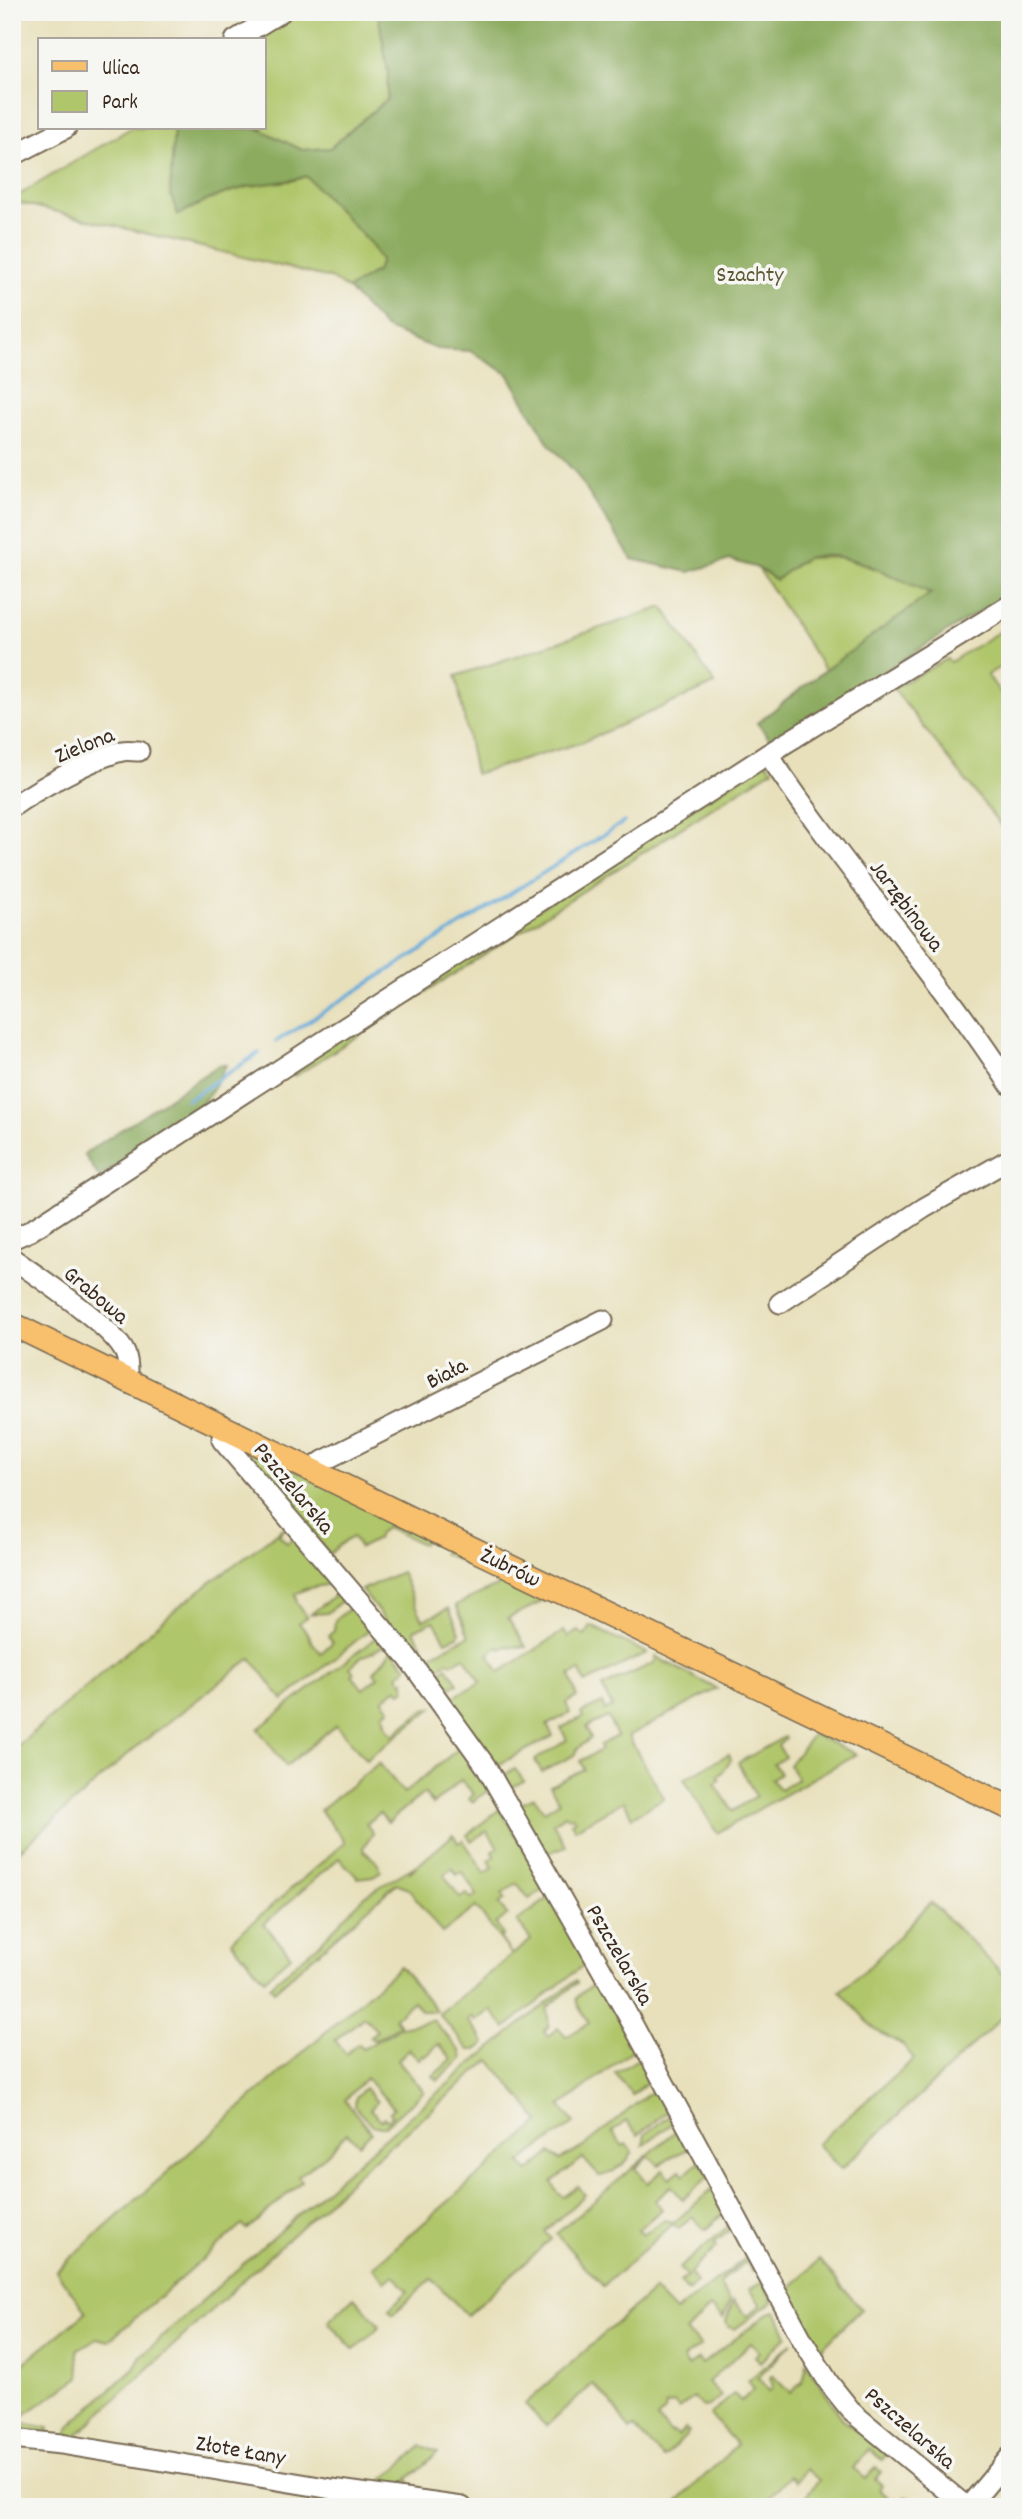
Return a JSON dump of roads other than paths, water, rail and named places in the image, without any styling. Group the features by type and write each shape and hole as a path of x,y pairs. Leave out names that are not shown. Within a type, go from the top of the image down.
{"main road":[{"name":"Żubrów","path":"12,1324 1010,1808"}],"street":[{"path":"238,38 281,12"},
{"path":"12,156 62,130"},
{"path":"12,1239 41,1224 768,754 1010,605"},
{"name":"Zielona","path":"12,807 31,793 98,760 124,750 139,751"},
{"name":"Jarzębinowa","path":"768,754 848,868 966,1022 1010,1085"},
{"path":"780,1303 924,1208 1010,1159"},
{"name":"Grabowa","path":"12,1258 89,1315 117,1341 125,1352 128,1380"},
{"name":"Biała","path":"311,1470 323,1461 603,1320"},
{"name":"Pszczelarska","path":"223,1428 222,1440 408,1658 484,1764 626,2011 803,2341 829,2383 853,2413 967,2507"},
{"name":"Złote Łany","path":"12,2439 462,2507"},
{"path":"967,2507 1010,2457"}],"waterway":[{"path":"277,1041 624,822"},
{"path":"187,1100 259,1053"}],"park label":[{"name":"Szachty","path":"750,273"}]}
